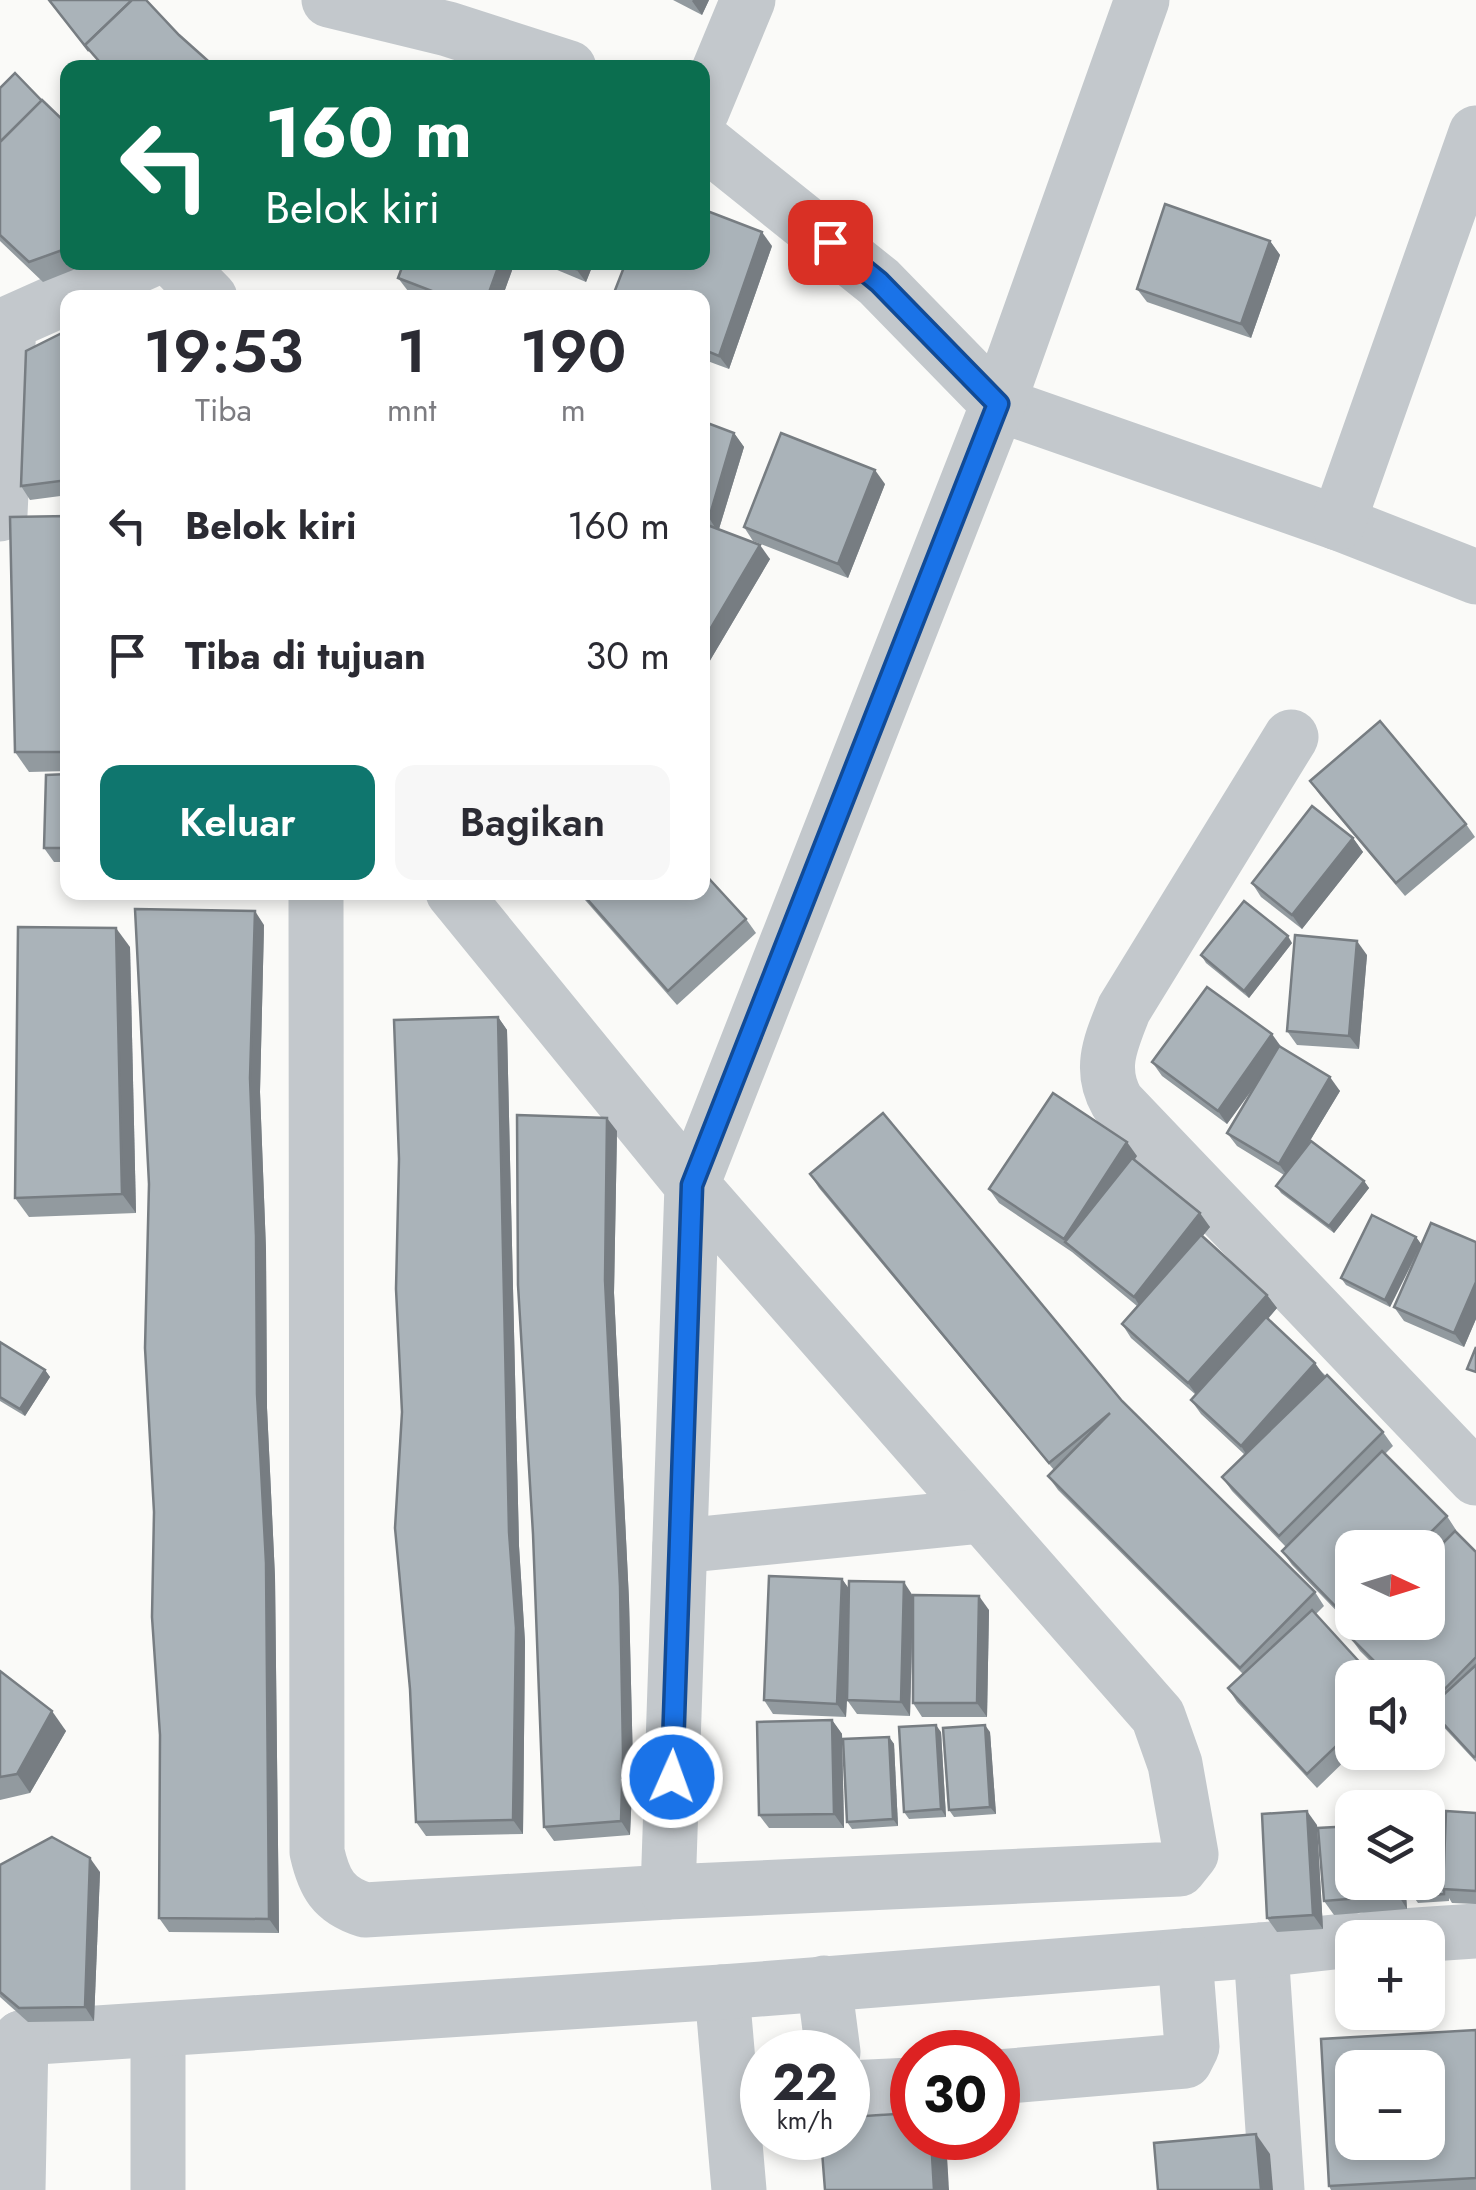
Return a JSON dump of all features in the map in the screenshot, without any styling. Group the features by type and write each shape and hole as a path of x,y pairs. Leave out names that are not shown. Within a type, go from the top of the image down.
{"street":[{"path":"329,0 448,30 544,60"},
{"path":"710,92 748,0"},
{"path":"668,1892 692,1185 998,404 1142,0"},
{"path":"1338,523 1476,133"},
{"path":"710,146 879,282 998,404 1338,523 1476,577"},
{"path":"77,290 126,270"},
{"path":"183,270 202,290"},
{"path":"0,514 5,319 60,297"},
{"path":"1291,737 1124,1008 1109,1047 1105,1070 1108,1086 1117,1102 1476,1478"},
{"path":"316,900 317,1852 322,1876 331,1892 364,1910 1179,1869 1186,1864 1191,1854 1175,1764 1158,1716 692,1185 460,900"},
{"path":"680,1546 982,1516"},
{"path":"1445,1933 1476,1931"},
{"path":"18,2190 11,2032 158,2030 722,1992 1335,1942"},
{"path":"1260,1950 1277,2190"},
{"path":"1020,2076 1185,2062 1192,2047 1185,1956"},
{"path":"824,1984 830,2030"},
{"path":"722,1992 739,2190"},
{"path":"158,2030 158,2190"}],"building":[{"path":"49,0 132,0 85,45 89,51"},
{"path":"132,0 146,0 207,60 98,60 85,45"},
{"path":"15,73 42,101 0,142 0,88"},
{"path":"42,100 60,117 60,251 29,262 0,235 0,142"},
{"path":"1165,204 1270,241 1241,324 1137,289"},
{"path":"710,212 762,232 719,356 710,352 710,290 615,290 623,270 710,270"},
{"path":"401,270 497,270 490,290 429,290 398,278"},
{"path":"60,334 60,481 21,486 26,351"},
{"path":"710,424 734,433 710,515"},
{"path":"781,433 875,470 838,564 744,527"},
{"path":"60,516 60,752 15,752 10,517"},
{"path":"710,526 760,545 710,629"},
{"path":"1380,721 1466,824 1396,883 1310,781"},
{"path":"60,774 60,848 44,848 46,775"},
{"path":"1312,806 1353,838 1292,915 1252,883"},
{"path":"710,880 746,919 668,991 588,900 710,900"},
{"path":"1244,901 1288,936 1244,991 1201,955"},
{"path":"135,909 255,911 250,1078 257,1394 266,1563 269,1919 159,1918 160,1735 152,1617 154,1512 145,1348 149,1184"},
{"path":"18,927 116,928 122,1194 15,1198"},
{"path":"1295,935 1357,941 1349,1036 1287,1031"},
{"path":"1207,987 1272,1034 1218,1111 1152,1062"},
{"path":"498,1017 509,1532 516,1628 513,1820 416,1822 410,1689 395,1528 402,1412 396,1289 399,1159 394,1020"},
{"path":"1279,1046 1330,1077 1279,1164 1227,1133"},
{"path":"1053,1093 1127,1142 1064,1239 989,1189"},
{"path":"883,1113 1122,1401 1315,1592 1240,1668 1048,1476 1110,1413 1049,1463 810,1174"},
{"path":"517,1115 607,1118 605,1280 620,1586 621,1821 544,1827 533,1534 518,1285"},
{"path":"1311,1141 1364,1181 1329,1226 1276,1186"},
{"path":"1132,1158 1200,1213 1134,1297 1065,1242"},
{"path":"1372,1215 1416,1237 1385,1300 1341,1278"},
{"path":"1431,1223 1476,1242 1476,1282 1454,1333 1394,1307"},
{"path":"1201,1235 1267,1295 1188,1383 1122,1324"},
{"path":"1266,1317 1315,1363 1241,1446 1191,1400"},
{"path":"0,1342 45,1370 20,1409 0,1397"},
{"path":"1476,1347 1476,1372 1467,1369"},
{"path":"1327,1375 1383,1432 1279,1536 1222,1477"},
{"path":"1382,1451 1447,1516 1433,1530 1335,1530 1335,1606 1282,1551"},
{"path":"1455,1531 1476,1552 1476,1657 1445,1689 1445,1660 1373,1660 1353,1640 1445,1640 1445,1541"},
{"path":"769,1576 842,1579 837,1704 764,1700"},
{"path":"849,1581 904,1582 901,1702 847,1700"},
{"path":"913,1595 979,1596 977,1703 913,1703"},
{"path":"1312,1610 1335,1640 1358,1660 1335,1660 1335,1747 1307,1774 1228,1688"},
{"path":"1476,1665 1474,1757 1445,1725 1445,1693"},
{"path":"0,1671 52,1711 17,1774 0,1777"},
{"path":"832,1720 834,1814 759,1815 757,1722"},
{"path":"936,1725 941,1809 904,1812 899,1727"},
{"path":"985,1725 990,1807 949,1810 943,1728"},
{"path":"889,1737 893,1819 847,1822 843,1739"},
{"path":"1307,1811 1313,1915 1267,1918 1262,1814"},
{"path":"1446,1811 1476,1813 1476,1891 1445,1889"},
{"path":"1335,1827 1336,1900 1324,1901 1318,1828"},
{"path":"52,1837 90,1858 85,2007 19,2008 0,1992 0,1865"},
{"path":"1476,2030 1476,2178 1329,2186 1321,2039"},
{"path":"890,2114 890,2160 932,2160 934,2190 825,2190 823,2160 870,2160 870,2116"},
{"path":"1256,2134 1261,2190 1158,2190 1154,2143"}],"route":[{"path":"672,1777 692,1185 998,404 879,282 830,242"}]}
